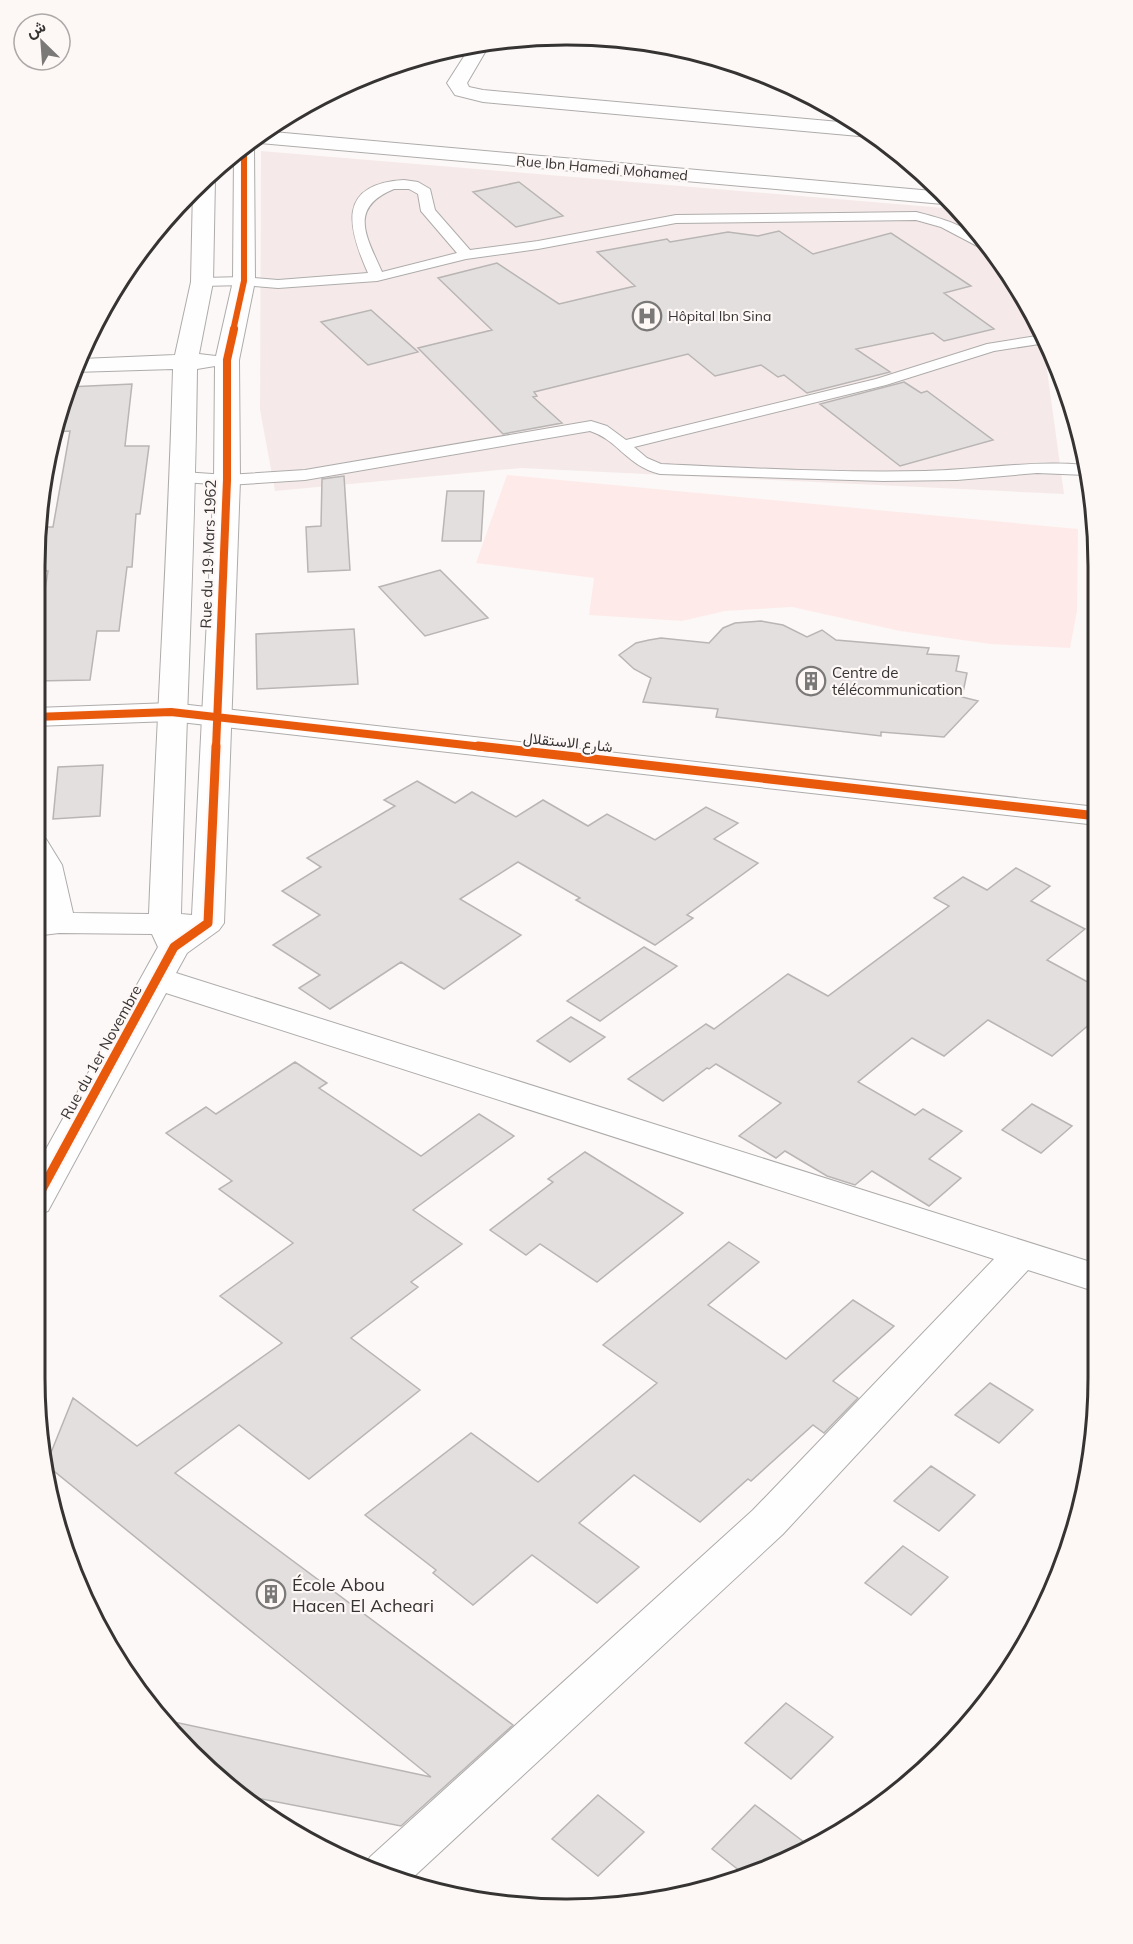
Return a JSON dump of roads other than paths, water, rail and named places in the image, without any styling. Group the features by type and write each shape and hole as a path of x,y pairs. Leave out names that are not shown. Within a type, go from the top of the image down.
{"street":[{"path":"470,54 457,83 458,88 470,94 850,129"},
{"name":"Rue Ibn Hamedi Mohamed","path":"270,138 935,198"},
{"name":"Rue du 19 Mars 1962","path":"204,192 202,282 185,362 183,477 171,712 170,936 208,923 226,480 227,360 244,281 244,157"},
{"path":"86,366 227,360"},
{"name":"شارع الاستقلال","path":"45,717 171,712 1088,815"},
{"path":"45,863 47,925 170,936"},
{"name":"Rue du 1er Novembre","path":"45,1184 158,979 170,936"},
{"path":"158,979 1088,1275"},
{"path":"391,1868 768,1522 1022,1253"}],"lane":[{"path":"377,277 361,239 358,210 363,201 374,191 392,186 405,183 418,185 425,192 428,211 466,255"},
{"path":"202,282 244,281 278,284 377,277 466,255 538,245 676,219 916,216 945,224 970,237"},
{"path":"623,445 881,382 992,347 1036,340"},
{"path":"183,477 226,480 305,475 591,426 601,429 623,445 644,465 660,470 762,474 958,475 1078,464"},
{"path":"1065,467 1079,469"}],"place":[{"name":"Hôpital Ibn Sina","path":"647,316"},
{"name":"Centre de télécommunication","path":"811,681"},
{"name":"École Abou Hacen El Acheari","path":"271,1594"}]}
